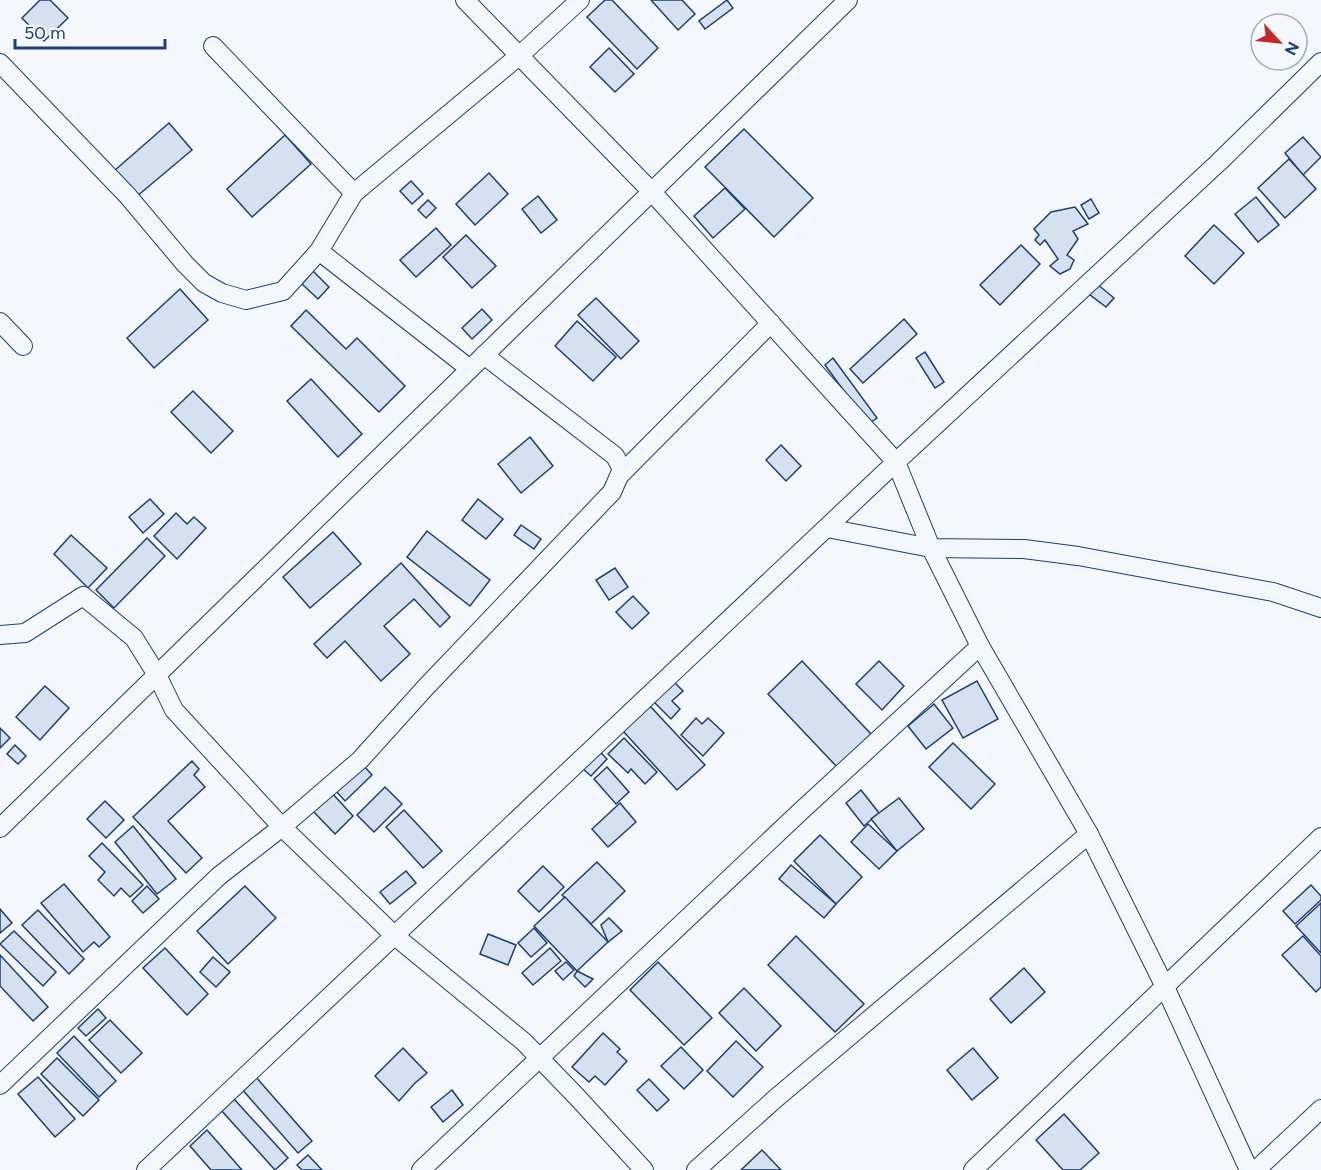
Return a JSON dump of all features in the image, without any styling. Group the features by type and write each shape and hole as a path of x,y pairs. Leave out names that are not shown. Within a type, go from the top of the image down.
{"street":[{"path":"465,0 652,192 896,462 931,548 980,646 1089,834 1165,987 1249,1170"},
{"path":"0,63 127,195 204,283 222,293 246,300 283,291 319,251 354,193 519,56 580,0"},
{"path":"0,828 848,0"},
{"path":"213,46 354,193"},
{"path":"146,1170 896,462 1219,162 1321,62"},
{"path":"319,251 470,369"},
{"path":"0,322 23,346"},
{"path":"620,475 771,323"},
{"path":"0,1085 219,876 360,760 425,688 612,492 622,469 615,456 484,355"},
{"path":"827,528 931,548 1024,549 1078,556 1273,592 1321,608"},
{"path":"0,635 25,633 83,596 134,638 158,675 174,710 282,826 395,936 524,1042 644,1170"},
{"path":"421,1170 801,811 980,646"},
{"path":"696,1170 774,1099 1089,834"},
{"path":"973,1170 1321,837"},
{"path":"1256,1170 1321,1108"}],"building":[{"path":"40,0 50,0 68,18 44,41 22,18"},
{"path":"605,0 612,0 658,48 637,69 587,17"},
{"path":"651,0 682,0 695,14 678,30"},
{"path":"727,0 733,8 705,29 699,21"},
{"path":"609,48 634,74 615,92 590,67"},
{"path":"169,123 192,150 136,197 114,171"},
{"path":"744,129 813,198 774,237 705,167"},
{"path":"285,135 311,164 252,217 227,189"},
{"path":"1303,137 1321,157 1303,175 1285,153"},
{"path":"1289,159 1316,189 1285,218 1258,188"},
{"path":"489,173 508,194 475,225 456,204"},
{"path":"411,181 423,194 412,204 400,191"},
{"path":"725,188 745,209 713,238 694,216"},
{"path":"538,196 557,220 541,233 522,209"},
{"path":"1256,197 1279,225 1258,242 1235,214"},
{"path":"1091,199 1099,213 1089,219 1081,205"},
{"path":"428,200 436,208 426,218 418,210"},
{"path":"1075,207 1088,224 1073,231 1078,239 1067,255 1074,260 1070,269 1060,274 1050,266 1058,259 1045,240 1040,245 1035,240 1039,235 1034,229 1051,212"},
{"path":"1214,225 1244,253 1214,284 1185,256"},
{"path":"436,228 451,245 416,277 400,260"},
{"path":"466,235 496,266 472,288 443,257"},
{"path":"1021,245 1040,264 1000,305 980,285"},
{"path":"313,271 329,287 318,299 302,284"},
{"path":"1097,284 1114,298 1106,307 1089,294"},
{"path":"180,289 208,320 154,368 127,338"},
{"path":"596,298 639,341 621,359 578,315"},
{"path":"482,309 492,320 472,339 462,328"},
{"path":"306,310 346,349 357,338 405,386 379,412 291,326"},
{"path":"904,319 917,334 863,383 850,369"},
{"path":"577,321 616,357 593,381 555,346"},
{"path":"925,352 944,382 935,388 916,358"},
{"path":"833,358 877,418 868,424 825,365"},
{"path":"311,379 362,434 338,457 287,401"},
{"path":"193,391 233,431 211,453 171,412"},
{"path":"530,437 553,466 521,493 498,464"},
{"path":"781,445 801,466 786,481 766,460"},
{"path":"150,499 164,514 143,533 129,517"},
{"path":"478,499 503,519 486,539 462,520"},
{"path":"176,513 187,524 194,517 206,528 177,559 154,536"},
{"path":"521,525 541,539 534,549 514,535"},
{"path":"427,531 490,580 470,606 407,557"},
{"path":"333,532 361,564 310,608 283,577"},
{"path":"71,535 107,568 88,588 54,554"},
{"path":"147,538 165,556 114,608 96,590"},
{"path":"401,563 450,617 440,627 414,599 384,626 410,654 381,681 345,641 327,658 314,644"},
{"path":"615,568 628,587 609,600 596,580"},
{"path":"633,596 649,613 632,629 616,612"},
{"path":"802,661 871,734 837,767 768,694"},
{"path":"879,661 904,686 882,710 856,684"},
{"path":"672,680 683,691 672,701 680,709 671,719 652,700"},
{"path":"977,681 998,719 963,738 942,700"},
{"path":"45,686 69,708 40,740 16,717"},
{"path":"934,704 953,728 926,749 908,726"},
{"path":"650,706 705,765 677,790 623,731"},
{"path":"696,718 702,724 708,718 724,733 703,756 681,735"},
{"path":"0,728 10,738 0,748"},
{"path":"624,738 657,772 645,784 631,769 628,773 608,754"},
{"path":"953,743 995,784 971,809 929,767"},
{"path":"15,745 26,756 18,764 7,754"},
{"path":"599,751 607,759 591,776 582,768"},
{"path":"192,761 199,769 194,775 205,787 168,821 202,858 186,873 133,817"},
{"path":"363,765 372,775 345,801 336,791"},
{"path":"607,767 629,792 616,804 594,779"},
{"path":"385,787 402,804 374,832 357,815"},
{"path":"861,790 879,813 864,826 846,803"},
{"path":"331,792 353,816 335,834 312,810"},
{"path":"899,798 924,829 897,851 871,819"},
{"path":"105,801 124,820 106,838 87,819"},
{"path":"620,803 636,822 608,847 592,829"},
{"path":"404,810 442,851 423,868 386,827"},
{"path":"868,824 897,851 879,869 851,842"},
{"path":"133,826 176,879 157,894 115,842"},
{"path":"820,835 862,877 836,904 794,861"},
{"path":"102,843 143,885 130,897 121,888 114,896 98,880 105,872 89,856"},
{"path":"597,862 625,891 591,924 562,895"},
{"path":"791,865 836,904 824,918 779,879"},
{"path":"543,866 564,887 539,912 518,891"},
{"path":"406,871 416,883 390,904 380,892"},
{"path":"64,884 110,937 99,947 94,942 83,952 41,903"},
{"path":"1311,885 1321,896 1321,900 1295,924 1283,911"},
{"path":"147,886 159,899 143,913 132,901"},
{"path":"245,886 276,918 228,964 197,931"},
{"path":"565,897 608,942 577,971 534,926"},
{"path":"1321,903 1321,953 1296,926"},
{"path":"0,909 12,923 0,933"},
{"path":"38,910 84,959 69,974 22,925"},
{"path":"609,918 622,931 608,942 601,925"},
{"path":"534,928 547,943 531,957 518,943"},
{"path":"14,931 56,972 43,986 0,944"},
{"path":"488,934 516,945 508,965 480,954"},
{"path":"796,936 864,1004 835,1032 768,965"},
{"path":"1303,936 1321,956 1321,987 1316,992 1282,955"},
{"path":"165,948 208,994 187,1015 143,968"},
{"path":"550,948 561,961 533,985 522,973"},
{"path":"0,955 48,1007 33,1021 0,986"},
{"path":"213,957 230,972 216,987 200,972"},
{"path":"566,962 574,970 563,980 555,971"},
{"path":"658,962 712,1018 684,1045 630,990"},
{"path":"1024,968 1045,992 1011,1023 990,999"},
{"path":"577,971 593,979 585,987 574,976"},
{"path":"744,988 781,1026 756,1051 719,1013"},
{"path":"98,1009 106,1018 86,1036 78,1028"},
{"path":"110,1020 142,1053 121,1073 89,1040"},
{"path":"603,1033 620,1049 617,1052 627,1061 605,1085 595,1076 589,1082 572,1067"},
{"path":"74,1036 116,1081 99,1097 57,1053"},
{"path":"736,1041 763,1067 733,1097 707,1071"},
{"path":"681,1047 703,1070 684,1089 661,1066"},
{"path":"403,1048 427,1073 399,1101 375,1076"},
{"path":"973,1048 998,1078 972,1100 947,1070"},
{"path":"57,1058 99,1100 83,1116 41,1074"},
{"path":"255,1076 312,1141 298,1153 241,1088"},
{"path":"38,1077 75,1119 55,1137 18,1094"},
{"path":"649,1079 669,1100 657,1111 637,1090"},
{"path":"452,1090 463,1105 443,1122 431,1107"},
{"path":"234,1099 288,1158 275,1170 221,1110"},
{"path":"1064,1114 1099,1153 1080,1170 1063,1170 1036,1140"},
{"path":"207,1130 242,1170 211,1170 190,1146"},
{"path":"762,1150 781,1170 741,1170"},
{"path":"308,1155 322,1170 302,1170 297,1165"}]}
